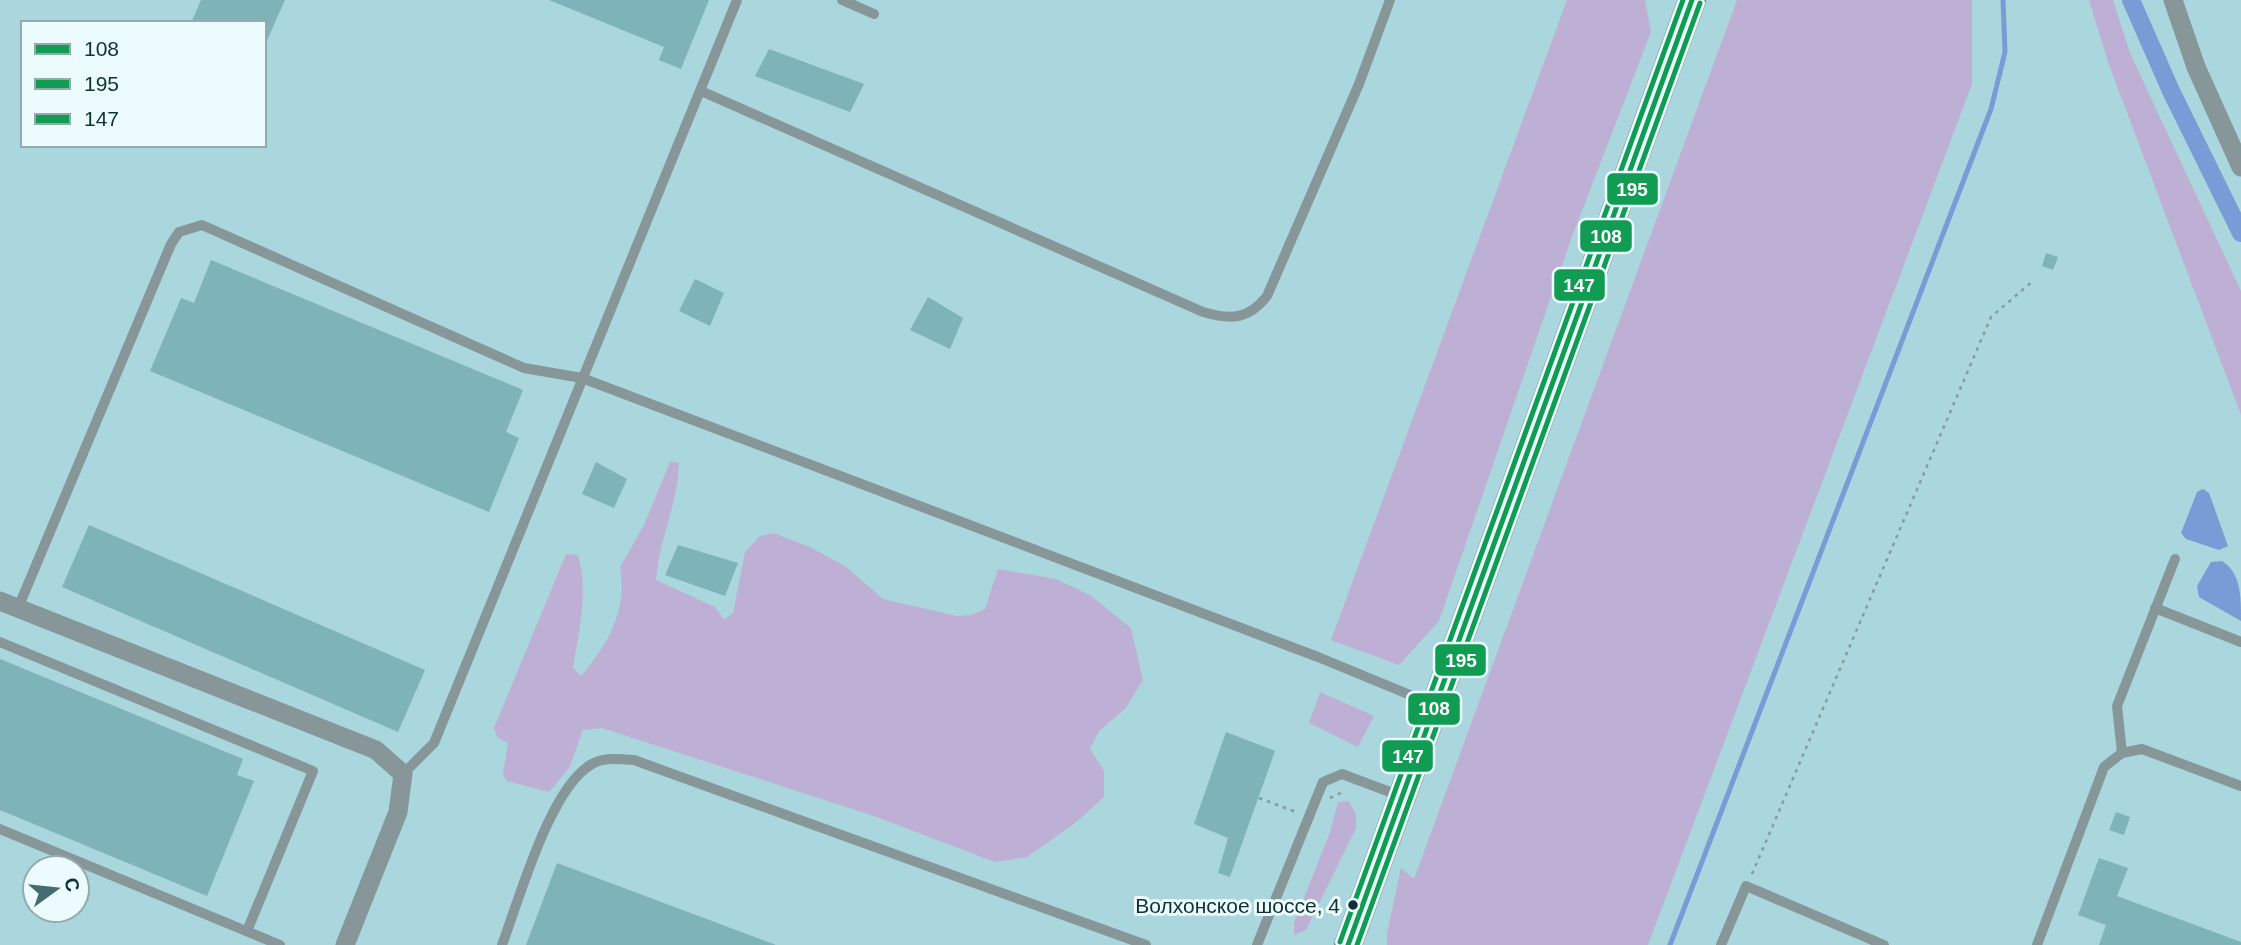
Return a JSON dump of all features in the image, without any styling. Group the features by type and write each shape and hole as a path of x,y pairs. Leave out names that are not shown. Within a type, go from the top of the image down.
{"main road":[{"path":"1348,945 1692,0"}],"street":[{"path":"2173,0 2196,67 2241,167"},
{"path":"9,604 376,750 403,774 398,812 345,945"}],"lane":[{"path":"403,774 434,743 737,0"},
{"path":"842,0 874,14"},
{"path":"701,91 1203,312 1226,318 1244,316 1256,309 1267,296 1359,84 1390,0"},
{"path":"9,604 171,244 179,232 202,225 524,368 582,378 1318,657 1435,706"},
{"path":"2122,753 2117,706 2175,559"},
{"path":"2155,608 2241,642"},
{"path":"0,642 313,771 247,931"},
{"path":"2037,945 2104,767 2122,753 2142,749 2241,786"},
{"path":"502,945 546,826 564,795 576,775 594,762 613,759 634,760 1132,943 1146,945"},
{"path":"1257,945 1323,782 1342,774 1402,797"},
{"path":"0,829 280,945"},
{"path":"1721,945 1746,886 1884,945"}],"path":[{"path":"1746,886 1991,317 2033,281"}],"shaded area":[{"path":"1567,0 1645,0 1651,32 1570,242 1439,621 1399,665 1331,640"},
{"path":"1737,0 1972,0 1972,84 1648,945 1387,945 1387,933 1401,868 1414,879"},
{"path":"2089,0 2113,0 2130,53 2241,291 2241,415 2108,62"},
{"path":"670,462 679,463 678,478 656,580 715,607 724,619 733,613 745,552 760,536 774,533 812,548 845,566 883,599 957,616 971,615 985,609 998,569 1056,579 1090,595 1131,628 1143,680 1125,709 1099,731 1090,749 1104,771 1104,797 1074,824 1027,857 995,862 874,816 602,728 583,730 569,768 549,792 507,781 503,775 508,743 498,738 494,728 566,554 578,555 583,583 582,611 573,667 581,676 600,652 614,626 621,598 620,567 644,525"},
{"path":"1320,692 1374,716 1358,747 1309,723"},
{"path":"1349,801 1356,815 1356,828 1306,930 1294,935 1294,923 1330,832 1338,802"}],"water":[{"path":"2203,489 2209,493 2228,546 2219,550 2186,539 2181,533 2197,492"},
{"path":"2222,561 2236,579 2240,594 2241,621 2199,597 2197,586 2211,562"}],"building":[{"path":"201,0 285,0 266,43 266,21 192,21"},
{"path":"549,0 709,0 681,69 659,60 664,47"},
{"path":"769,49 864,84 850,112 755,76"},
{"path":"2046,253 2058,257 2053,270 2042,266"},
{"path":"211,260 523,390 506,432 519,438 489,512 150,371 181,298 194,303"},
{"path":"695,279 724,293 710,326 679,311"},
{"path":"928,297 963,318 950,349 910,330"},
{"path":"596,462 627,479 614,508 582,494"},
{"path":"89,525 425,670 398,732 62,587"},
{"path":"678,545 738,563 725,596 665,575"},
{"path":"0,659 243,759 237,775 254,781 207,896 0,810"},
{"path":"1226,732 1275,751 1230,877 1218,873 1228,838 1194,824"},
{"path":"2116,812 2130,817 2124,835 2109,830"},
{"path":"2099,858 2128,868 2117,896 2241,942 2241,945 2099,945 2106,925 2078,915"},
{"path":"557,863 776,945 526,945"}],"waterway":[{"path":"1670,945 1991,109 2005,52 2003,0"},
{"path":"2131,0 2171,91 2241,233"}],"transit line":[{"name":"147","path":"1340,942 1683,0"},
{"name":"108","path":"1348,945 1692,0"},
{"name":"195","path":"1357,945 1700,3"}],"place":[{"name":"Волхонское шоссе, 4","path":"1353,905"}]}
